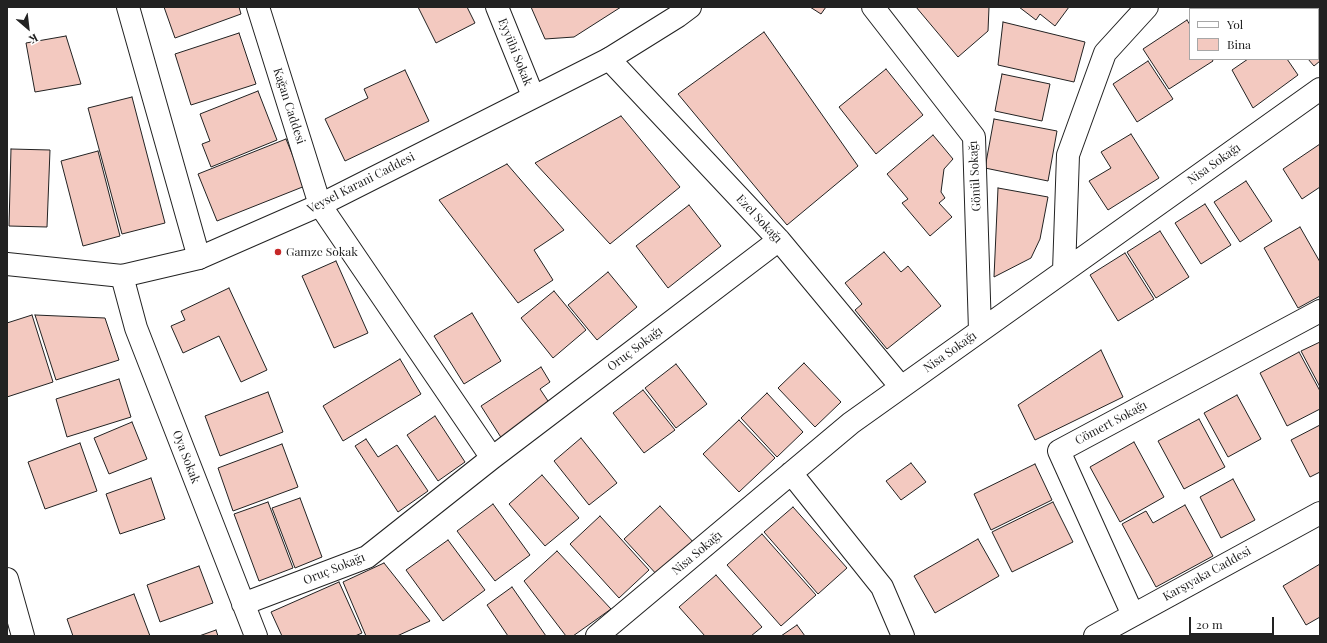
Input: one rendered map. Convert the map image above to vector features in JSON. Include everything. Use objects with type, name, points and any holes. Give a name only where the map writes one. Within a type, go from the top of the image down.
[{"type":"street","points":[[128,7],[199,258]]},
{"type":"street","name":"Kağan Caddesi","points":[[258,7],[320,205]]},
{"type":"street","name":"Eyyübi Sokak","points":[[497,7],[533,96]]},
{"type":"street","name":"Veysel Karani Caddesi","points":[[7,264],[122,276],[199,258],[320,205],[533,96],[609,59],[690,7]]},
{"type":"street","name":"Gönül Sokağı","points":[[873,7],[974,137],[980,331]]},
{"type":"street","points":[[1064,271],[1068,155],[1105,53],[1147,7]]},
{"type":"street","name":"Ezel Sokağı","points":[[609,59],[779,240],[901,387]]},
{"type":"street","name":"Nisa Sokağı","points":[[597,636],[851,423],[1320,89]]},
{"type":"street","points":[[320,205],[492,458]]},
{"type":"street","name":"Oruç Sokağı","points":[[243,604],[367,557],[492,458],[779,240]]},
{"type":"street","name":"Oya Sokak","points":[[122,276],[136,328],[256,636]]},
{"type":"street","name":"Cömert Sokağı","points":[[1133,615],[1059,451],[1320,311]]},
{"type":"street","points":[[791,473],[882,587],[903,636]]},
{"type":"street","name":"Karşıyaka Caddesi","points":[[1095,636],[1320,513]]},
{"type":"street","points":[[7,579],[23,636]]},
{"type":"building","points":[[164,7],[239,7],[241,14],[175,38]]},
{"type":"building","points":[[418,7],[467,7],[475,23],[436,43]]},
{"type":"building","points":[[531,7],[621,7],[574,37],[545,39]]},
{"type":"building","points":[[810,7],[826,7],[821,14]]},
{"type":"building","points":[[916,7],[989,7],[988,31],[958,57]]},
{"type":"building","points":[[1019,7],[1069,7],[1055,26],[1040,14],[1036,20]]},
{"type":"building","points":[[1253,7],[1254,8],[1214,8]]},
{"type":"building","points":[[1265,7],[1293,7],[1292,8]]},
{"type":"building","points":[[1320,11],[1320,61],[1314,66],[1309,60],[1319,60]]},
{"type":"building","points":[[1187,20],[1189,23],[1189,60],[1213,61],[1169,89],[1143,49]]},
{"type":"building","points":[[1003,22],[1085,42],[1074,82],[998,65]]},
{"type":"building","points":[[764,32],[858,166],[787,225],[678,94]]},
{"type":"building","points":[[239,33],[256,84],[191,105],[175,54]]},
{"type":"building","points":[[66,36],[81,84],[35,92],[26,43]]},
{"type":"building","points":[[1247,60],[1288,60],[1298,75],[1253,108],[1232,70]]},
{"type":"building","points":[[1148,61],[1173,99],[1137,122],[1113,84]]},
{"type":"building","points":[[886,69],[923,115],[876,154],[839,107]]},
{"type":"building","points":[[405,70],[429,121],[345,161],[325,119],[368,98],[364,89]]},
{"type":"building","points":[[1002,74],[1050,84],[1042,121],[995,111]]},
{"type":"building","points":[[258,91],[277,140],[211,167],[202,144],[210,141],[200,114]]},
{"type":"building","points":[[132,97],[165,223],[122,234],[88,108]]},
{"type":"building","points":[[621,116],[680,187],[610,244],[535,163]]},
{"type":"building","points":[[994,119],[1057,131],[1048,181],[985,168]]},
{"type":"building","points":[[1131,134],[1159,178],[1108,210],[1089,181],[1111,168],[1101,152]]},
{"type":"building","points":[[933,135],[953,159],[944,169],[941,192],[945,198],[939,203],[952,217],[930,236],[902,203],[908,199],[887,174]]},
{"type":"building","points":[[286,139],[305,186],[217,221],[198,174]]},
{"type":"building","points":[[1320,144],[1320,187],[1302,199],[1283,169]]},
{"type":"building","points":[[11,149],[50,150],[47,227],[9,226]]},
{"type":"building","points":[[98,151],[120,236],[83,246],[61,161]]},
{"type":"building","points":[[507,164],[564,230],[534,250],[553,280],[518,303],[439,200]]},
{"type":"building","points":[[1246,181],[1272,221],[1240,242],[1214,202]]},
{"type":"building","points":[[998,188],[1048,197],[1040,239],[1031,258],[994,277]]},
{"type":"building","points":[[1205,204],[1231,245],[1201,264],[1175,223]]},
{"type":"building","points":[[689,205],[721,246],[668,288],[636,246]]},
{"type":"building","points":[[1300,227],[1320,262],[1320,296],[1298,308],[1264,248]]},
{"type":"building","points":[[1160,231],[1189,277],[1156,298],[1127,252]]},
{"type":"building","points":[[884,252],[901,272],[908,266],[941,306],[887,349],[855,310],[862,304],[845,283]]},
{"type":"building","points":[[1125,253],[1154,299],[1118,321],[1090,275]]},
{"type":"building","points":[[336,261],[368,333],[334,348],[302,276]]},
{"type":"building","points":[[608,272],[637,307],[597,340],[568,305]]},
{"type":"building","points":[[229,288],[267,370],[241,382],[219,336],[183,353],[171,326],[185,320],[181,311]]},
{"type":"building","points":[[554,291],[586,330],[553,358],[521,318]]},
{"type":"building","points":[[472,313],[501,361],[464,384],[434,336]]},
{"type":"building","points":[[32,315],[53,382],[7,397],[7,323]]},
{"type":"building","points":[[35,315],[105,318],[119,360],[56,380]]},
{"type":"building","points":[[1320,342],[1320,387],[1301,351]]},
{"type":"building","points":[[1101,350],[1123,397],[1035,440],[1018,405]]},
{"type":"building","points":[[1299,352],[1320,391],[1320,409],[1287,426],[1260,373]]},
{"type":"building","points":[[400,359],[421,394],[343,441],[323,406]]},
{"type":"building","points":[[804,363],[841,402],[815,427],[778,388]]},
{"type":"building","points":[[676,364],[707,404],[676,428],[645,388]]},
{"type":"building","points":[[541,367],[550,382],[540,389],[552,407],[502,439],[481,406]]},
{"type":"building","points":[[119,379],[131,417],[67,437],[56,399]]},
{"type":"building","points":[[643,390],[675,430],[644,453],[613,413]]},
{"type":"building","points":[[268,392],[283,432],[220,456],[205,416]]},
{"type":"building","points":[[767,393],[803,432],[777,457],[741,418]]},
{"type":"building","points":[[1237,395],[1261,439],[1228,457],[1204,413]]},
{"type":"building","points":[[435,416],[465,462],[438,481],[407,435]]},
{"type":"building","points":[[1199,419],[1225,467],[1184,489],[1158,441]]},
{"type":"building","points":[[739,420],[775,458],[739,492],[703,454]]},
{"type":"building","points":[[132,422],[147,459],[109,474],[94,438]]},
{"type":"building","points":[[1320,425],[1320,472],[1310,477],[1291,440]]},
{"type":"building","points":[[581,438],[617,483],[589,505],[554,461]]},
{"type":"building","points":[[366,439],[378,457],[397,445],[428,491],[398,512],[355,446]]},
{"type":"building","points":[[1134,442],[1164,497],[1120,522],[1090,467]]},
{"type":"building","points":[[80,443],[97,491],[45,509],[28,462]]},
{"type":"building","points":[[282,444],[298,487],[233,511],[218,468]]},
{"type":"building","points":[[911,463],[926,482],[901,500],[886,481]]},
{"type":"building","points":[[1035,464],[1052,500],[991,530],[974,494]]},
{"type":"building","points":[[542,475],[579,518],[545,546],[509,504]]},
{"type":"building","points":[[151,478],[165,519],[120,534],[106,494]]},
{"type":"building","points":[[1233,479],[1255,520],[1221,538],[1200,497]]},
{"type":"building","points":[[300,498],[322,557],[295,568],[272,508]]},
{"type":"building","points":[[268,502],[293,568],[259,581],[234,514]]},
{"type":"building","points":[[1053,502],[1073,542],[1012,572],[992,532]]},
{"type":"building","points":[[493,504],[530,555],[495,581],[457,531]]},
{"type":"building","points":[[1185,505],[1213,556],[1156,587],[1122,524],[1146,511],[1153,523]]},
{"type":"building","points":[[660,506],[695,544],[659,577],[624,539]]},
{"type":"building","points":[[793,507],[847,568],[818,594],[764,532]]},
{"type":"building","points":[[600,516],[649,570],[619,598],[570,544]]},
{"type":"building","points":[[762,534],[816,595],[781,626],[727,565]]},
{"type":"building","points":[[978,539],[999,576],[935,613],[914,576]]},
{"type":"building","points":[[448,540],[485,590],[443,621],[406,570]]},
{"type":"building","points":[[557,551],[611,609],[573,636],[566,636],[524,581]]},
{"type":"building","points":[[384,563],[430,621],[397,636],[366,636],[343,582]]},
{"type":"building","points":[[1320,564],[1320,617],[1306,625],[1283,586]]},
{"type":"building","points":[[199,566],[213,603],[160,622],[147,585]]},
{"type":"building","points":[[716,575],[762,627],[751,636],[705,636],[679,607]]},
{"type":"building","points":[[339,582],[362,633],[355,636],[282,636],[271,612]]},
{"type":"building","points":[[512,587],[546,636],[508,636],[487,605]]},
{"type":"building","points":[[134,594],[150,636],[73,636],[67,619]]},
{"type":"building","points":[[797,625],[805,636],[781,636]]},
{"type":"building","points":[[216,630],[218,636],[199,636]]},
{"type":"place","name":"Gamze Sokak","points":[[278,252]]}]
